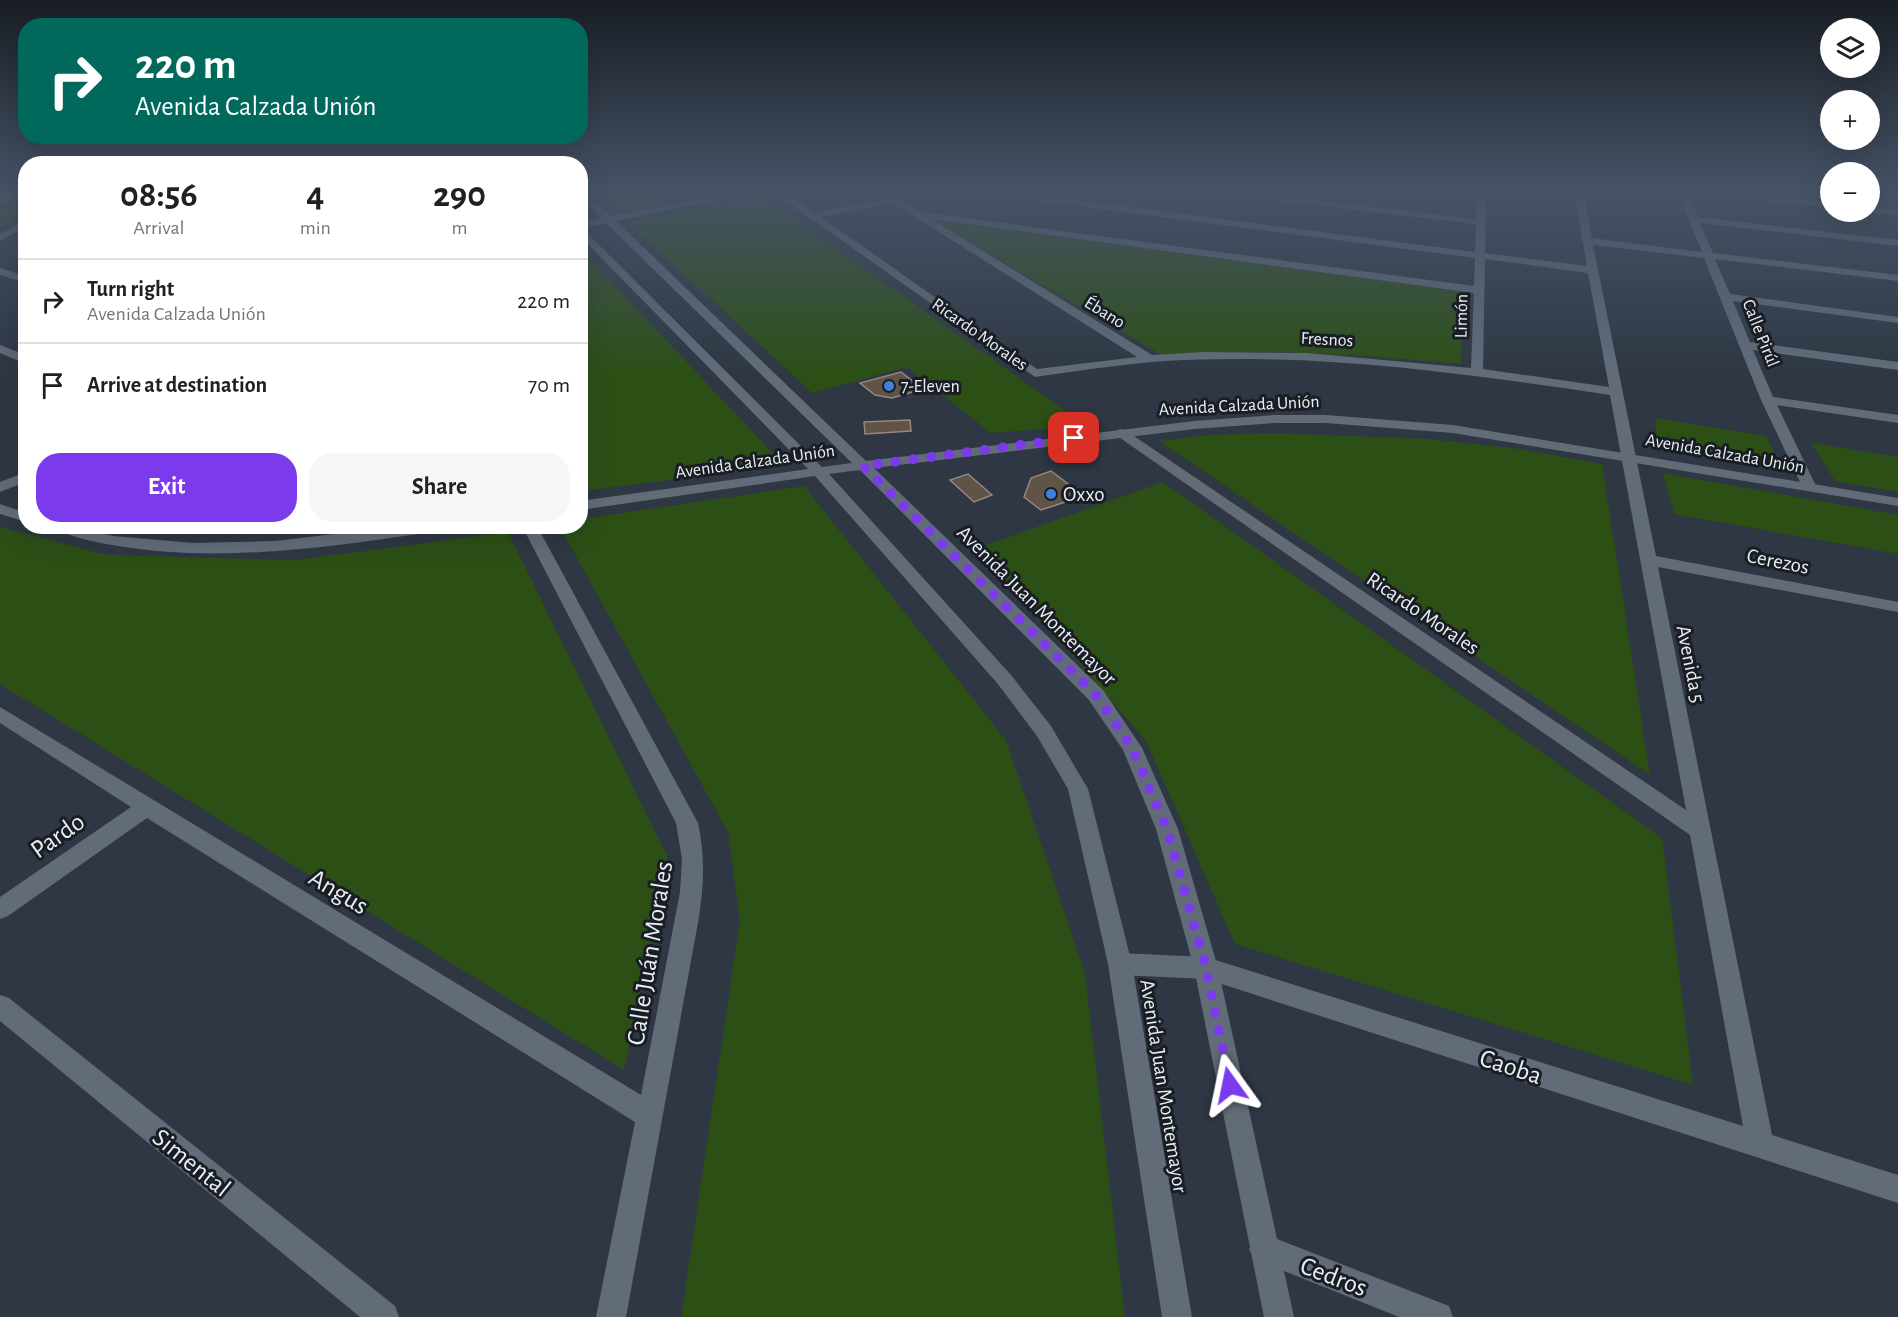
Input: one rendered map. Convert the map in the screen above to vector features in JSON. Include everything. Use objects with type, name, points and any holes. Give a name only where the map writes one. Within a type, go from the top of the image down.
[{"type":"street","name":"Avenida Juan Montemayor","points":[[602,252],[819,472],[1004,679],[1044,731],[1078,789],[1120,964],[1177,1317]]},
{"type":"street","name":"Avenida Juan Montemayor","points":[[642,252],[1096,695],[1132,748],[1167,829],[1206,968],[1279,1317]]},
{"type":"street","name":"Ricardo Morales","points":[[865,252],[1035,373]]},
{"type":"street","name":"Ébano","points":[[979,252],[1148,358]]},
{"type":"street","points":[[1201,252],[1478,290]]},
{"type":"street","points":[[1460,252],[1593,270]]},
{"type":"street","name":"Avenida 5","points":[[1590,252],[1760,1145]]},
{"type":"street","points":[[1687,252],[1898,278]]},
{"type":"street","name":"Limón","points":[[1477,370],[1480,255]]},
{"type":"street","name":"Calle Pirúl","points":[[1709,255],[1768,400],[1809,486]]},
{"type":"street","points":[[0,271],[18,277]]},
{"type":"street","points":[[1727,297],[1898,320]]},
{"type":"street","points":[[1745,345],[1898,366]]},
{"type":"street","points":[[0,349],[18,357]]},
{"type":"street","name":"Fresnos","points":[[1035,373],[1148,358],[1303,356],[1370,359],[1477,370],[1617,392]]},
{"type":"street","points":[[1768,400],[1898,419]]},
{"type":"street","name":"Avenida Calzada Unión","points":[[588,505],[1120,432],[1250,420],[1356,421],[1453,429],[1629,456],[1898,502]]},
{"type":"street","name":"Ricardo Morales","points":[[1120,432],[1700,831]]},
{"type":"street","points":[[0,488],[18,480]]},
{"type":"street","points":[[0,508],[18,515]]},
{"type":"street","points":[[85,534],[113,541],[225,547],[358,538],[384,534]]},
{"type":"street","name":"Calle Juán Morales","points":[[533,534],[687,823],[694,852],[694,878],[688,917],[610,1317]]},
{"type":"street","name":"Cerezos","points":[[1649,560],[1898,607]]},
{"type":"street","name":"Angus","points":[[0,714],[147,807],[650,1115]]},
{"type":"street","name":"Pardo","points":[[0,909],[147,807]]},
{"type":"street","name":"Caoba","points":[[1120,964],[1206,968],[1898,1189]]},
{"type":"street","name":"Simental","points":[[0,1006],[384,1317]]},
{"type":"street","name":"Cedros","points":[[1264,1249],[1438,1317]]},
{"type":"green space","points":[[661,252],[842,252],[1087,426],[991,433],[907,367],[812,393]]},
{"type":"green space","points":[[987,252],[1172,252],[1464,292],[1461,364],[1369,356],[1280,352],[1160,354]]},
{"type":"green space","points":[[588,257],[785,466],[588,490]]},
{"type":"green space","points":[[1655,418],[1766,436],[1782,469],[1658,449]]},
{"type":"green space","points":[[1272,433],[1429,439],[1520,449],[1602,464],[1650,775],[1159,441],[1209,435]]},
{"type":"green space","points":[[1811,443],[1898,457],[1898,492],[1835,481]]},
{"type":"green space","points":[[1663,473],[1898,515],[1898,554],[1674,514]]},
{"type":"green space","points":[[1163,482],[1662,838],[1693,1085],[1235,944],[1146,741],[1076,659],[972,550]]},
{"type":"green space","points":[[804,486],[1006,740],[1085,974],[1125,1317],[681,1317],[740,921],[728,832],[564,534],[588,534],[588,518]]},
{"type":"green space","points":[[0,527],[18,532],[18,534],[27,534],[107,555],[296,560],[493,534],[509,534],[668,858],[624,1070],[0,684]]},
{"type":"building","points":[[901,372],[923,389],[892,398],[875,395],[860,383]]},
{"type":"building","name":"7-Eleven","points":[[910,420],[911,431],[865,434],[864,422]]},
{"type":"building","points":[[1051,471],[1084,496],[1041,510],[1024,497],[1031,478]]},
{"type":"building","points":[[968,474],[992,495],[974,502],[950,480]]},
{"type":"place","name":"7-Eleven","points":[[889,386]]},
{"type":"place","name":"Oxxo","points":[[1051,494]]},
{"type":"route","points":[[1074,438],[863,466],[1096,695],[1132,748],[1167,829],[1206,968],[1230,1085]]}]
